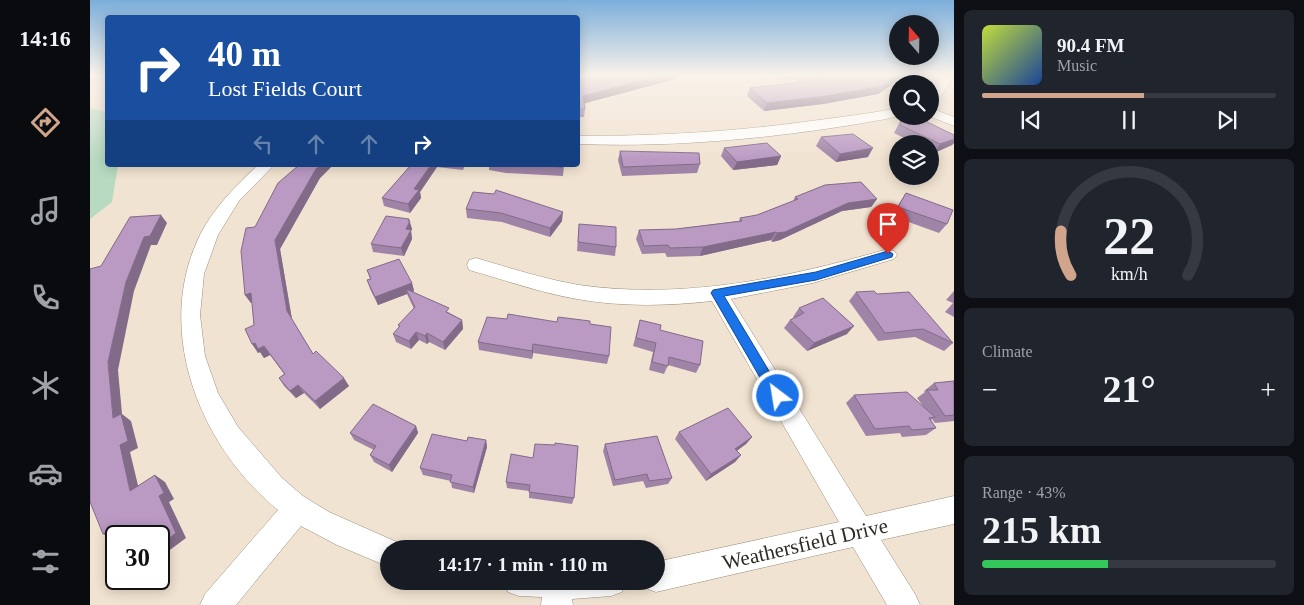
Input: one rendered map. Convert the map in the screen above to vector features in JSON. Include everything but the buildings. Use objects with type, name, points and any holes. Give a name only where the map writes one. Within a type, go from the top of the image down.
[{"type":"street","points":[[580,140],[640,140],[730,135],[871,118],[889,114]]},
{"type":"street","points":[[939,116],[954,122]]},
{"type":"street","points":[[265,167],[242,188],[225,208],[211,230],[202,250],[194,278],[190,342],[199,377],[207,399],[223,429],[245,458],[280,495],[298,508],[355,540],[380,550]]},
{"type":"street","points":[[476,265],[540,284],[579,292],[620,296],[670,297],[717,293],[816,276],[888,254]]},
{"type":"street","points":[[717,293],[904,605]]},
{"type":"street","points":[[216,605],[298,508]]},
{"type":"street","name":"Weathersfield Drive","points":[[665,575],[954,510]]},
{"type":"street","points":[[557,594],[574,590]]},
{"type":"green space","points":[[90,108],[105,112],[105,167],[118,167],[112,202],[90,219]]},
{"type":"route","points":[[778,396],[717,293],[740,291],[816,276],[858,265],[888,254]]}]
